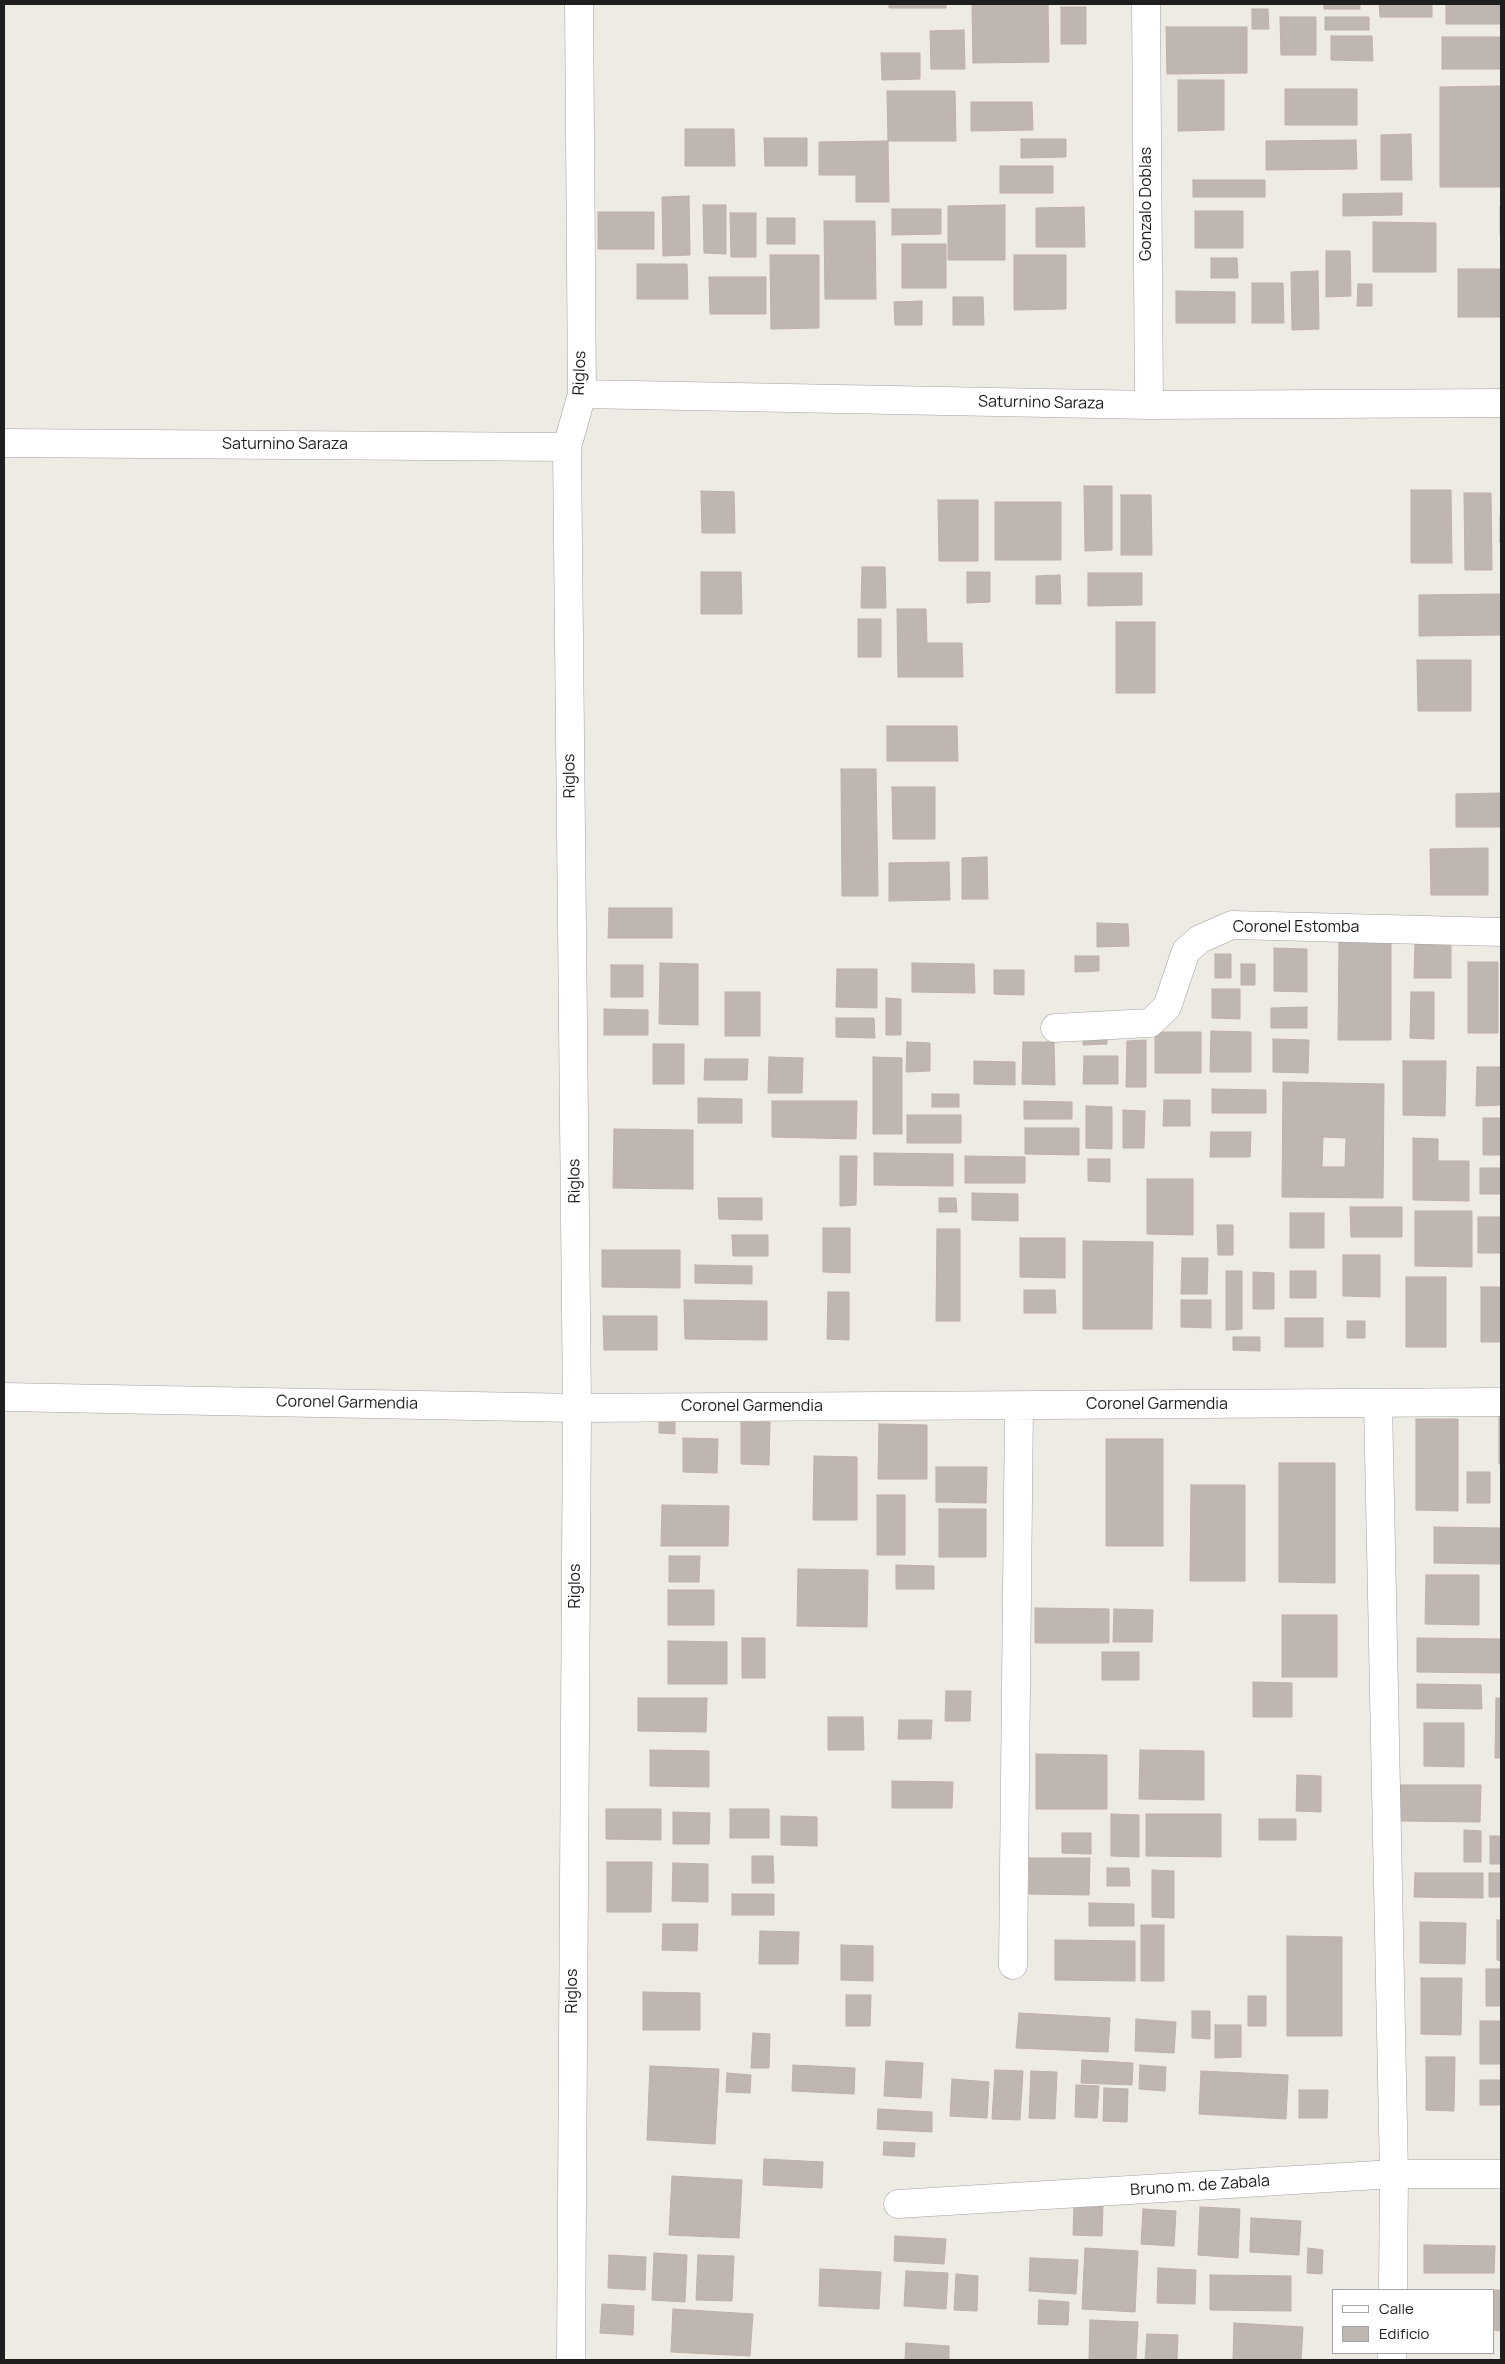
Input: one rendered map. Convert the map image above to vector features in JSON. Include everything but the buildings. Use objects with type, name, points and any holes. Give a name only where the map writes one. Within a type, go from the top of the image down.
[{"type":"street","name":"Riglos","points":[[571,2360],[577,1408],[567,447],[582,394],[579,4]]},
{"type":"street","name":"Gonzalo Doblas","points":[[1146,4],[1149,405]]},
{"type":"street","name":"Saturnino Saraza","points":[[582,394],[1149,405],[1501,403]]},
{"type":"street","name":"Saturnino Saraza","points":[[4,443],[567,447]]},
{"type":"street","name":"Coronel Estomba","points":[[1055,1028],[1150,1023],[1167,1008],[1186,951],[1200,938],[1232,925],[1501,932]]},
{"type":"street","name":"Coronel Garmendia","points":[[4,1396],[577,1408],[1501,1402]]},
{"type":"street","points":[[1378,1403],[1394,2174],[1393,2289]]},
{"type":"street","points":[[1013,1965],[1018,1406]]},
{"type":"street","name":"Bruno m. de Zabala","points":[[898,2204],[1394,2174],[1501,2174]]}]
